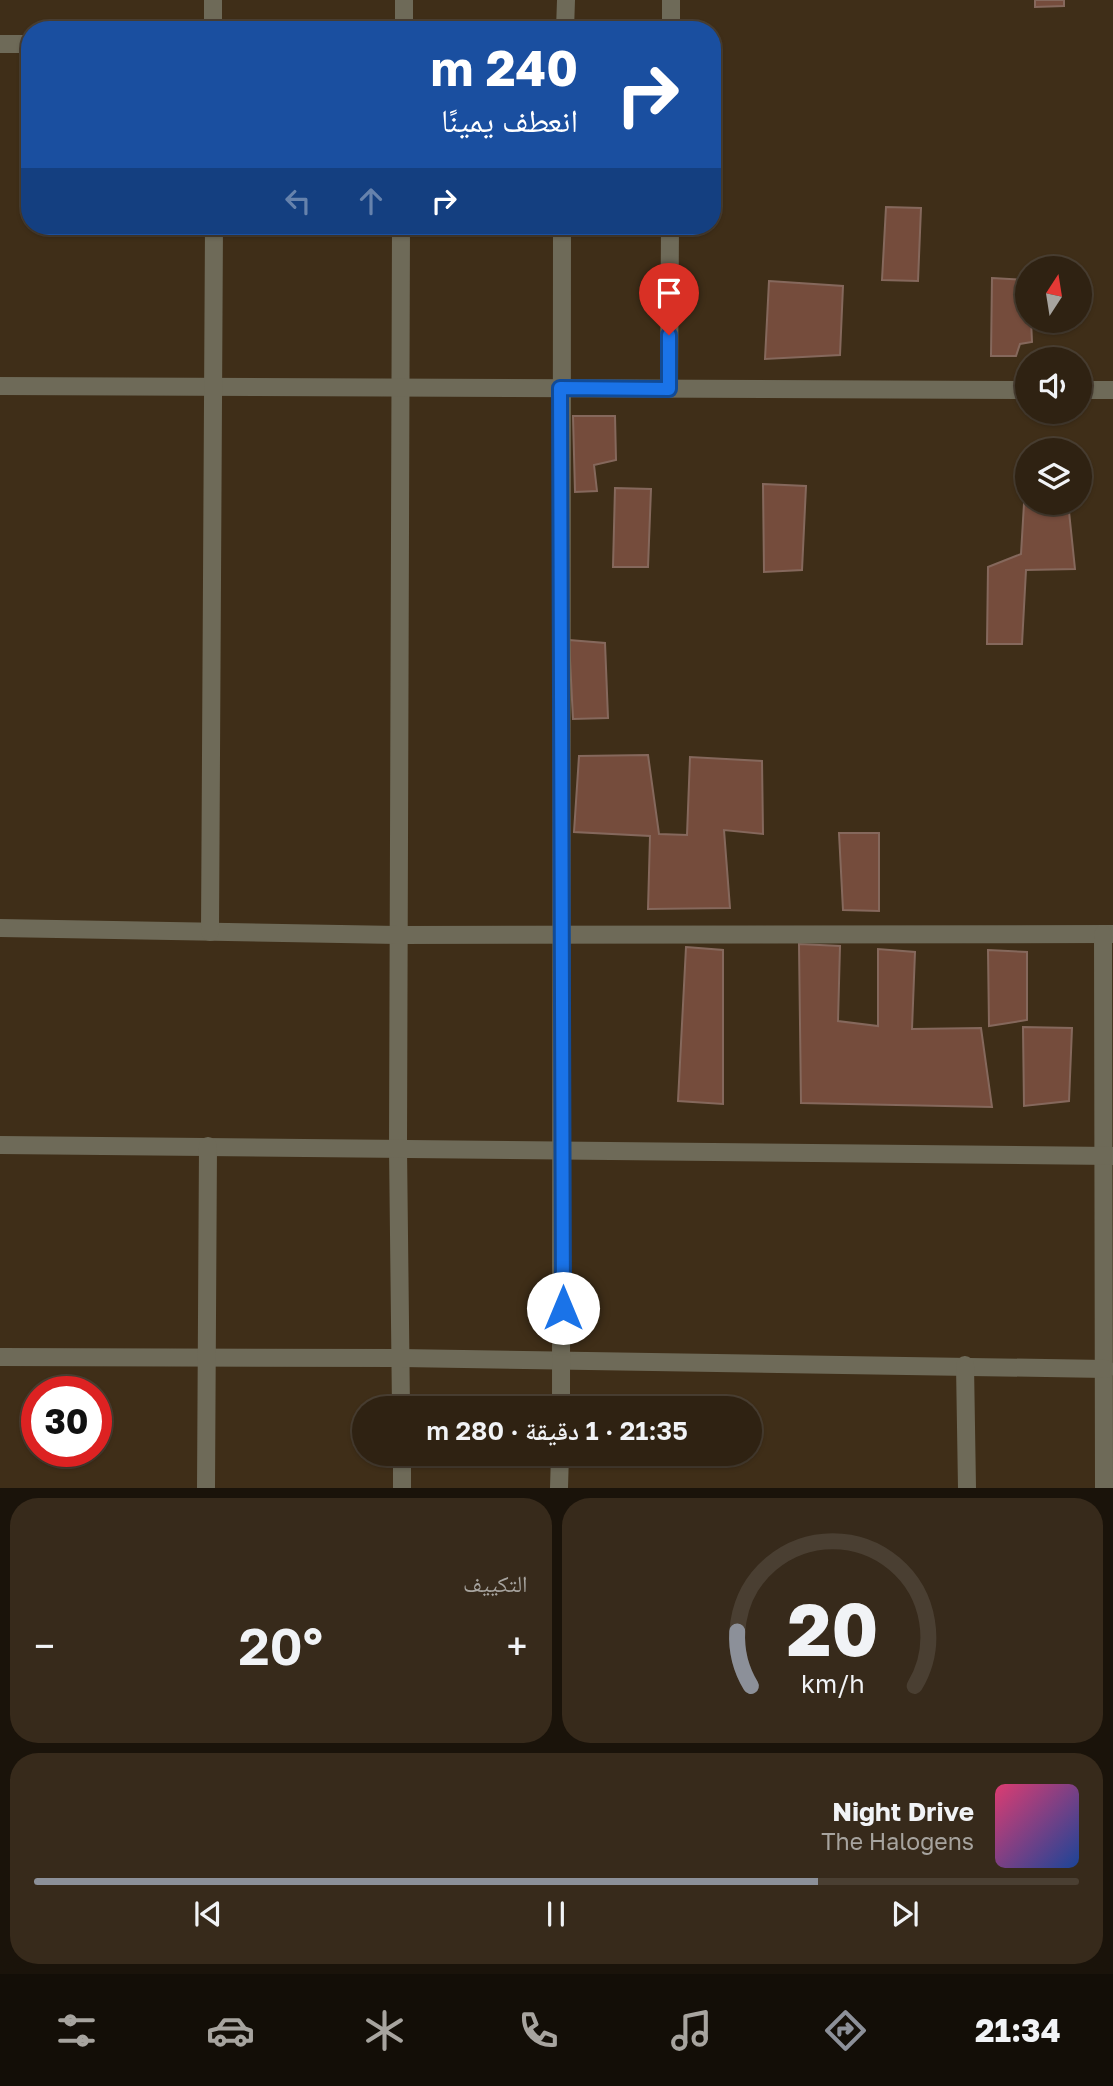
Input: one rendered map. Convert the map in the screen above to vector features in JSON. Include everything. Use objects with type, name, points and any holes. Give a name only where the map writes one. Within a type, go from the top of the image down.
[{"type":"street","points":[[213,0],[213,21]]},
{"type":"street","points":[[404,0],[404,21]]},
{"type":"street","points":[[565,21],[566,0]]},
{"type":"street","points":[[671,0],[671,21]]},
{"type":"street","points":[[0,44],[21,44]]},
{"type":"street","points":[[210,932],[214,235]]},
{"type":"street","points":[[401,235],[398,387],[398,1148],[401,1396]]},
{"type":"street","points":[[561,1396],[564,1150],[561,935],[562,235]]},
{"type":"street","points":[[669,389],[670,235]]},
{"type":"street","points":[[0,386],[1015,390]]},
{"type":"street","points":[[1092,390],[1113,390]]},
{"type":"street","points":[[0,928],[398,935],[1108,934],[1109,1156],[1104,1488]]},
{"type":"street","points":[[0,1145],[1109,1156]]},
{"type":"street","points":[[206,1488],[208,1146]]},
{"type":"street","points":[[0,1357],[401,1358],[1106,1369]]},
{"type":"street","points":[[965,1365],[967,1488]]},
{"type":"street","points":[[402,1466],[402,1488]]},
{"type":"street","points":[[559,1488],[560,1466]]},
{"type":"building","points":[[1035,0],[1064,0],[1064,6],[1035,7]]},
{"type":"building","points":[[886,207],[921,208],[918,281],[882,280]]},
{"type":"building","points":[[992,278],[1015,279],[1015,333],[1032,333],[1032,342],[1015,347],[1015,356],[991,356]]},
{"type":"building","points":[[769,281],[843,286],[840,355],[765,359]]},
{"type":"building","points":[[573,416],[615,416],[616,460],[594,465],[597,491],[575,492]]},
{"type":"building","points":[[763,484],[806,486],[802,570],[764,572]]},
{"type":"building","points":[[615,488],[651,489],[648,567],[613,567]]},
{"type":"building","points":[[1023,515],[1069,515],[1075,569],[1026,570],[1022,644],[987,644],[988,567],[1021,554]]},
{"type":"building","points":[[569,640],[605,643],[608,718],[573,719]]},
{"type":"building","points":[[648,755],[659,834],[687,835],[690,757],[762,761],[763,834],[724,830],[730,908],[648,909],[650,836],[574,832],[579,756]]},
{"type":"building","points":[[839,833],[879,833],[879,911],[843,910]]},
{"type":"building","points":[[799,944],[840,946],[838,1021],[878,1026],[878,949],[915,952],[912,1029],[981,1028],[992,1107],[801,1103]]},
{"type":"building","points":[[686,947],[723,950],[723,1104],[678,1101]]},
{"type":"building","points":[[988,950],[1027,952],[1027,1020],[989,1026]]},
{"type":"building","points":[[1023,1027],[1072,1028],[1069,1101],[1024,1106]]},
{"type":"route","points":[[563,1308],[560,388],[669,389],[669,335]]}]
